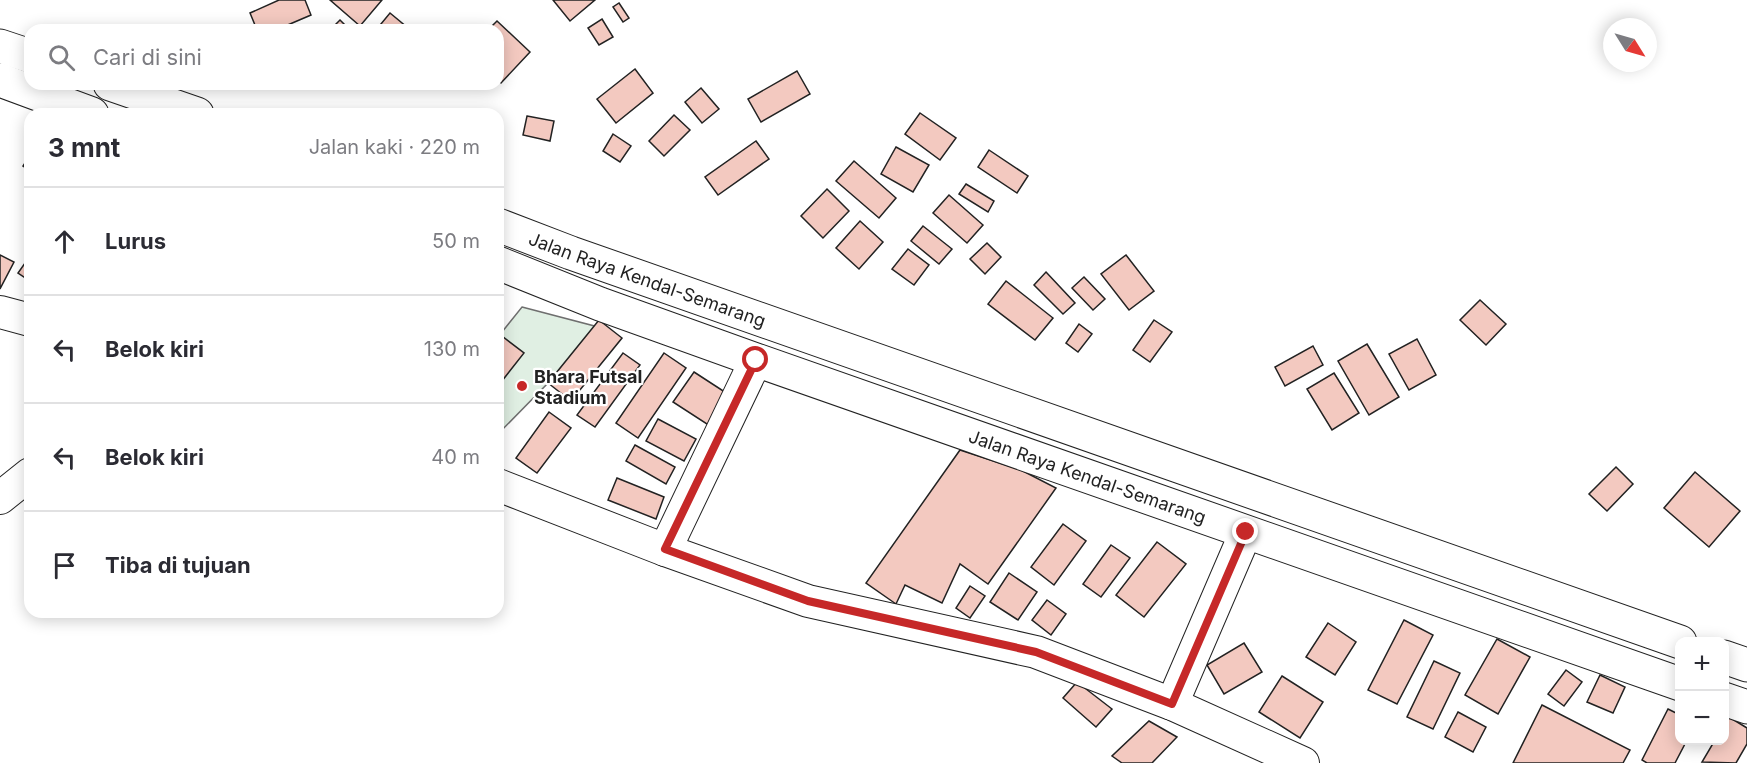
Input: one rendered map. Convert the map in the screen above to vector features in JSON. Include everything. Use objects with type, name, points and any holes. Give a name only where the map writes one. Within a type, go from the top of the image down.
[{"type":"highway","points":[[0,46],[24,54]]},
{"type":"highway","points":[[0,80],[24,89]]},
{"type":"highway","points":[[27,90],[76,108]]},
{"type":"highway","points":[[127,90],[180,108]]},
{"type":"highway","name":"Jalan Raya Kendal-Semarang","points":[[504,227],[571,253],[1675,640]]},
{"type":"highway","name":"Jalan Raya Kendal-Semarang","points":[[504,265],[600,304],[716,346],[1675,682]]},
{"type":"highway","points":[[716,346],[735,310]]},
{"type":"highway","points":[[1729,658],[1747,665]]},
{"type":"highway","points":[[1729,700],[1747,707]]},
{"type":"street","points":[[0,312],[24,318]]},
{"type":"street","points":[[665,549],[756,360]]},
{"type":"street","points":[[0,498],[24,479]]},
{"type":"street","points":[[504,486],[665,549],[808,601],[1036,652],[1172,704],[1303,763]]},
{"type":"street","points":[[1172,704],[1246,532]]},
{"type":"green space","name":"Bhara Futsal Stadium","points":[[522,307],[602,328],[504,428],[504,330]]},
{"type":"building","points":[[279,0],[305,0],[311,15],[290,24],[255,24],[250,13]]},
{"type":"building","points":[[330,0],[382,0],[362,24],[358,24]]},
{"type":"building","points":[[553,0],[595,0],[570,21]]},
{"type":"building","points":[[619,3],[629,18],[623,22],[613,7]]},
{"type":"building","points":[[390,13],[403,24],[381,24]]},
{"type":"building","points":[[602,19],[613,37],[599,45],[588,28]]},
{"type":"building","points":[[504,28],[530,52],[504,80]]},
{"type":"building","points":[[635,69],[653,93],[616,123],[597,99]]},
{"type":"building","points":[[797,71],[810,94],[761,122],[748,99]]},
{"type":"building","points":[[701,88],[719,109],[702,123],[685,102]]},
{"type":"building","points":[[920,113],[956,138],[940,160],[905,134]]},
{"type":"building","points":[[674,115],[690,130],[664,156],[649,141]]},
{"type":"building","points":[[527,116],[554,121],[550,141],[523,135]]},
{"type":"building","points":[[613,134],[631,146],[620,162],[603,151]]},
{"type":"building","points":[[756,141],[769,159],[718,195],[705,177]]},
{"type":"building","points":[[896,147],[929,165],[913,192],[881,174]]},
{"type":"building","points":[[989,150],[1028,176],[1017,193],[978,167]]},
{"type":"building","points":[[854,161],[896,198],[879,218],[836,181]]},
{"type":"building","points":[[966,184],[994,201],[988,212],[959,194]]},
{"type":"building","points":[[827,189],[849,211],[823,238],[801,216]]},
{"type":"building","points":[[949,195],[983,225],[967,243],[933,213]]},
{"type":"building","points":[[860,221],[883,242],[859,269],[836,248]]},
{"type":"building","points":[[923,226],[952,249],[939,264],[911,241]]},
{"type":"building","points":[[987,243],[1001,257],[985,274],[970,259]]},
{"type":"building","points":[[908,249],[929,265],[914,285],[892,269]]},
{"type":"building","points":[[0,255],[14,262],[0,289]]},
{"type":"building","points":[[1126,255],[1154,291],[1129,310],[1101,274]]},
{"type":"building","points":[[24,264],[24,277],[18,273]]},
{"type":"building","points":[[1046,272],[1075,303],[1063,314],[1034,285]]},
{"type":"building","points":[[1084,277],[1105,299],[1093,310],[1072,288]]},
{"type":"building","points":[[1006,281],[1053,318],[1035,340],[988,304]]},
{"type":"building","points":[[1480,300],[1506,324],[1486,345],[1460,320]]},
{"type":"building","points":[[599,320],[622,338],[571,401],[548,383]]},
{"type":"building","points":[[1154,320],[1172,332],[1150,362],[1133,350]]},
{"type":"building","points":[[1079,324],[1092,334],[1078,352],[1066,343]]},
{"type":"building","points":[[504,338],[524,353],[504,378]]},
{"type":"building","points":[[1417,339],[1436,375],[1409,390],[1389,354]]},
{"type":"building","points":[[1367,344],[1399,397],[1369,415],[1338,361]]},
{"type":"building","points":[[1313,346],[1323,365],[1285,386],[1275,367]]},
{"type":"building","points":[[623,353],[640,365],[595,427],[577,415]]},
{"type":"building","points":[[664,353],[686,368],[638,438],[616,423]]},
{"type":"building","points":[[694,372],[731,396],[710,426],[673,402]]},
{"type":"building","points":[[1334,373],[1359,413],[1332,430],[1307,389]]},
{"type":"building","points":[[549,412],[571,428],[537,473],[516,458]]},
{"type":"building","points":[[658,419],[696,439],[684,461],[646,441]]},
{"type":"building","points":[[635,445],[675,467],[666,484],[626,461]]},
{"type":"building","points":[[960,450],[1021,470],[1056,488],[988,584],[960,564],[942,603],[905,585],[896,604],[866,583]]},
{"type":"building","points":[[1616,467],[1633,484],[1607,511],[1589,494]]},
{"type":"building","points":[[1695,472],[1740,511],[1709,547],[1664,508]]},
{"type":"building","points":[[617,478],[664,497],[656,519],[608,500]]},
{"type":"building","points":[[1063,524],[1086,541],[1054,585],[1031,567]]},
{"type":"building","points":[[1157,542],[1186,564],[1144,617],[1116,595]]},
{"type":"building","points":[[1111,545],[1130,558],[1101,597],[1083,584]]},
{"type":"building","points":[[1009,573],[1037,592],[1018,620],[990,602]]},
{"type":"building","points":[[970,586],[985,596],[970,618],[956,608]]},
{"type":"building","points":[[1047,600],[1066,614],[1051,635],[1032,620]]},
{"type":"building","points":[[1404,620],[1433,635],[1397,704],[1368,690]]},
{"type":"building","points":[[1328,623],[1356,642],[1335,675],[1306,657]]},
{"type":"building","points":[[1497,639],[1530,657],[1498,714],[1465,695]]},
{"type":"building","points":[[1244,643],[1262,672],[1224,694],[1207,665]]},
{"type":"building","points":[[1434,661],[1460,673],[1433,729],[1407,717]]},
{"type":"building","points":[[1566,670],[1582,682],[1564,706],[1548,694]]},
{"type":"building","points":[[1600,675],[1625,687],[1613,713],[1587,702]]},
{"type":"building","points":[[1282,676],[1323,702],[1300,738],[1259,712]]},
{"type":"building","points":[[1077,682],[1112,709],[1096,727],[1063,698]]},
{"type":"building","points":[[1542,705],[1630,750],[1623,763],[1513,763]]},
{"type":"building","points":[[1668,709],[1675,712],[1675,745],[1684,745],[1675,763],[1647,763],[1642,760]]},
{"type":"building","points":[[1458,712],[1486,727],[1473,752],[1445,737]]},
{"type":"building","points":[[1729,717],[1747,728],[1747,744],[1736,763],[1702,762],[1712,745],[1729,745]]},
{"type":"building","points":[[1149,721],[1177,737],[1152,763],[1122,763],[1112,756]]},
{"type":"place","name":"Bhara Futsal Stadium","points":[[522,386]]},
{"type":"route","points":[[756,360],[665,549],[808,601],[1036,652],[1172,704],[1246,532]]}]
